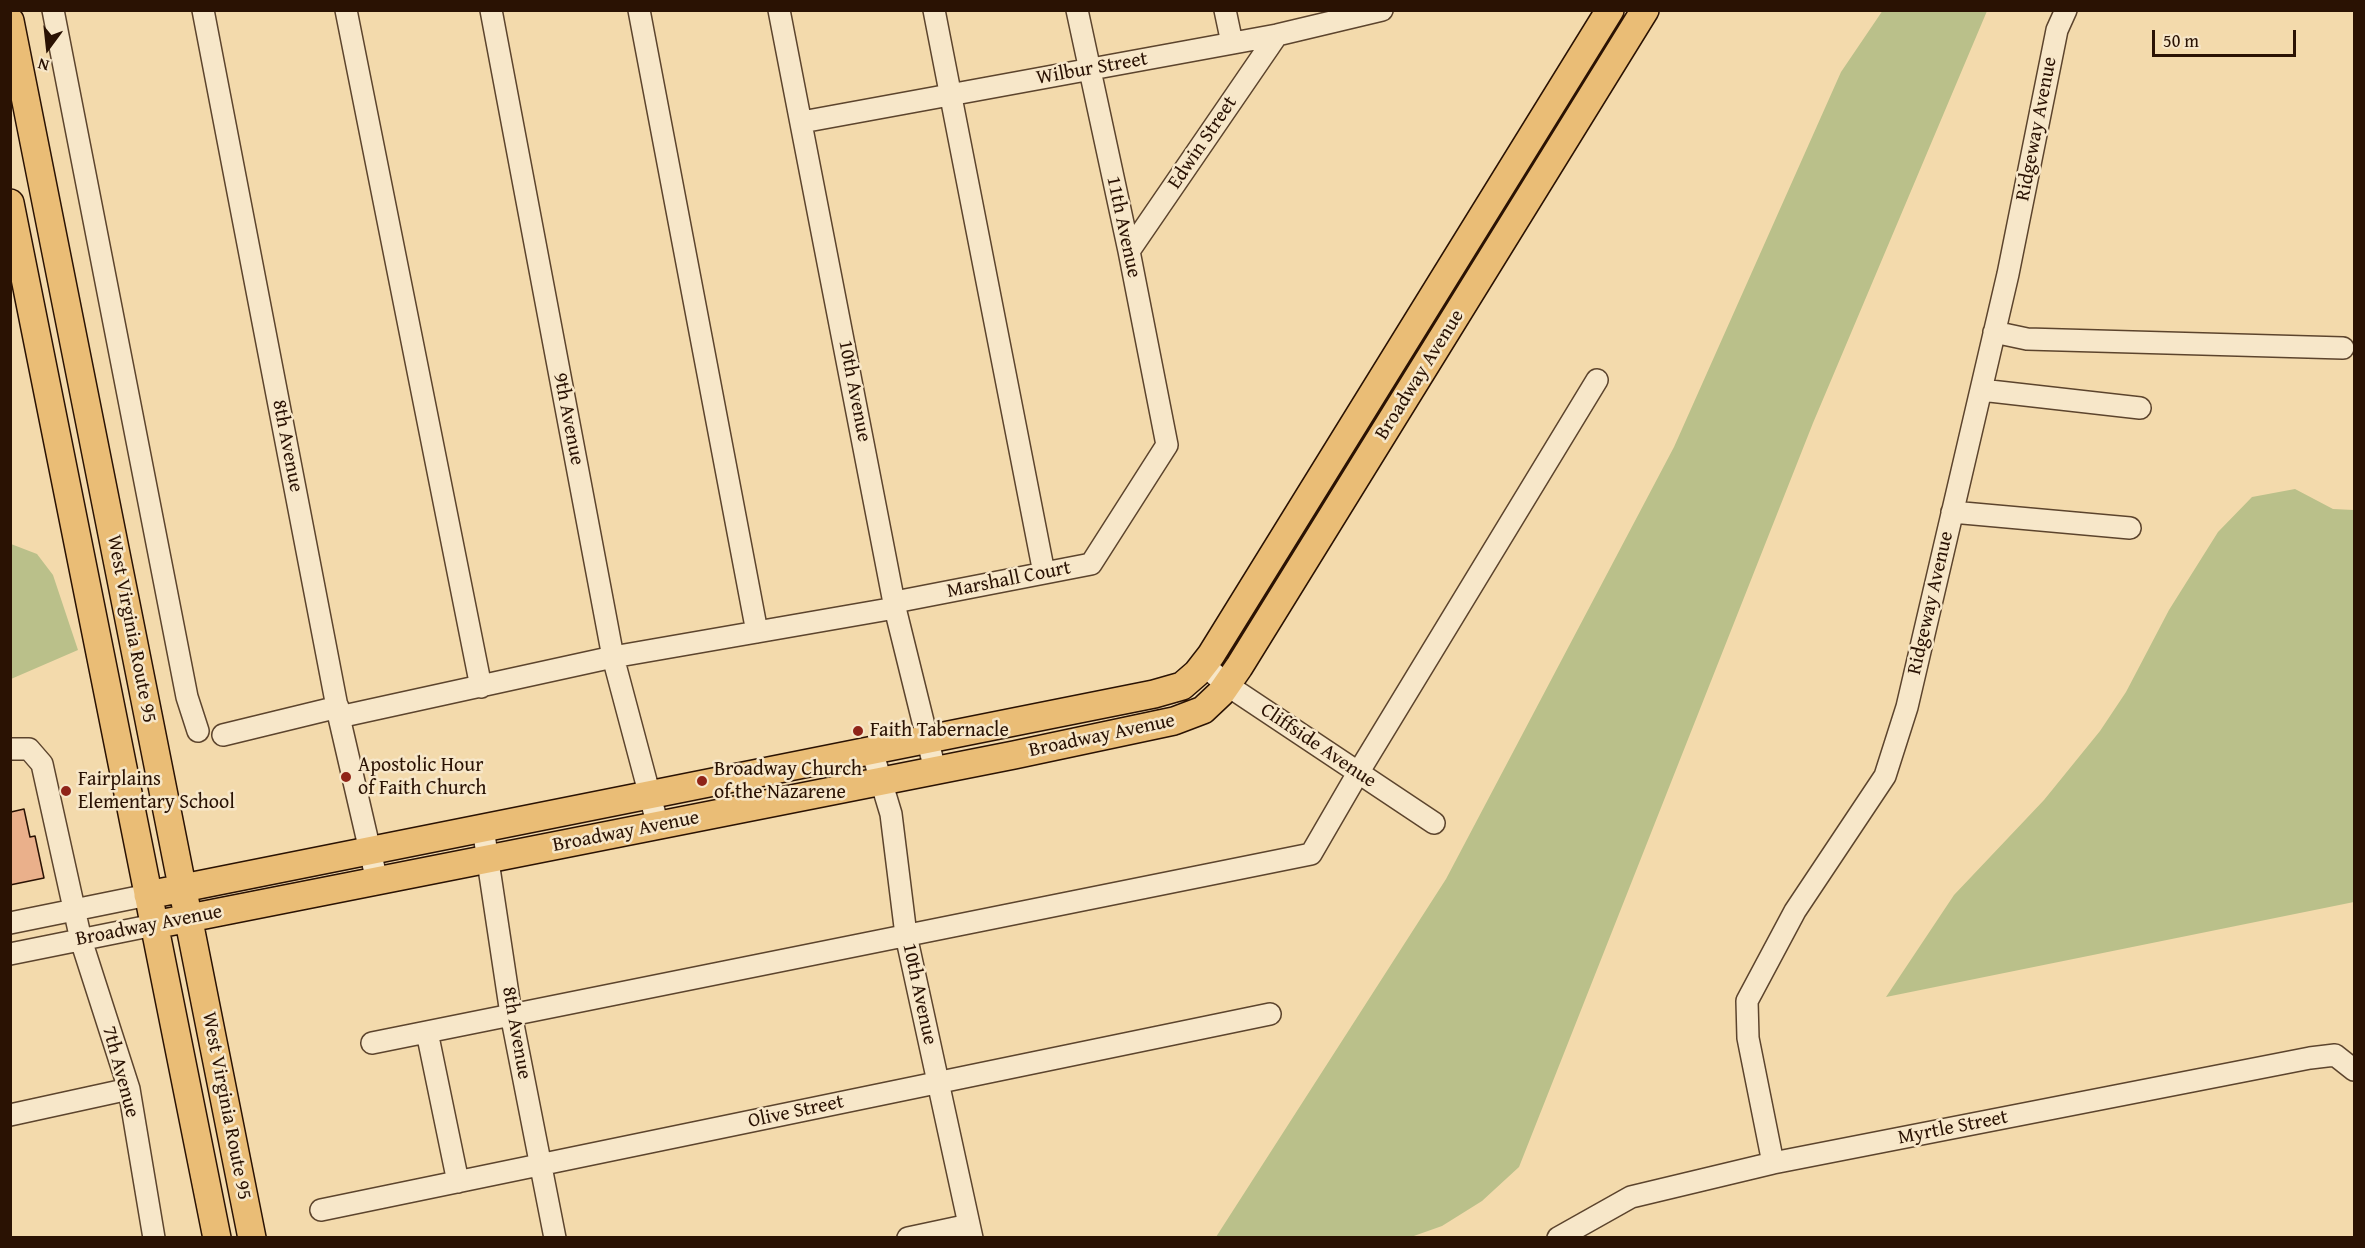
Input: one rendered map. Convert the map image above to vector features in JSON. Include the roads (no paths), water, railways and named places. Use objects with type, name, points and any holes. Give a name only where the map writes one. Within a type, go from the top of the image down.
[{"type":"main road","name":"Broadway Avenue","points":[[148,895],[1154,694],[1182,686],[1204,665],[1610,10]]},
{"type":"main road","name":"Broadway Avenue","points":[[154,925],[935,770],[1174,721],[1203,710],[1227,685],[1645,10]]},
{"type":"main road","name":"West Virginia Route 95","points":[[10,21],[252,1238]]},
{"type":"main road","name":"West Virginia Route 95","points":[[10,203],[217,1238]]},
{"type":"street","points":[[53,10],[187,697],[198,731]]},
{"type":"street","name":"8th Avenue","points":[[203,10],[338,712],[377,881]]},
{"type":"street","points":[[346,10],[481,687]]},
{"type":"street","name":"9th Avenue","points":[[491,10],[613,657],[658,826]]},
{"type":"street","points":[[639,10],[757,632]]},
{"type":"street","name":"10th Avenue","points":[[779,10],[895,605],[935,770]]},
{"type":"street","points":[[934,10],[1044,573]]},
{"type":"street","name":"11th Avenue","points":[[1077,10],[1129,251],[1167,445]]},
{"type":"street","points":[[1226,10],[1232,43]]},
{"type":"street","name":"Ridgeway Avenue","points":[[1773,1163],[1748,1038],[1747,1001],[1795,911],[1885,776],[1907,707],[1994,332],[2057,30],[2066,10]]},
{"type":"street","name":"Wilbur Street","points":[[802,122],[1277,35],[1373,11]]},
{"type":"street","name":"Edwin Street","points":[[1129,251],[1277,35]]},
{"type":"street","points":[[1994,332],[2027,339],[2343,348]]},
{"type":"street","points":[[372,1043],[1311,854],[1597,380]]},
{"type":"street","points":[[1981,390],[2140,408]]},
{"type":"street","name":"Marshall Court","points":[[223,735],[481,687],[613,657],[757,632],[1091,564],[1167,445]]},
{"type":"street","points":[[1952,512],[2130,528]]},
{"type":"street","name":"Cliffside Avenue","points":[[1204,665],[1227,685],[1434,823]]},
{"type":"street","name":"7th Avenue","points":[[10,749],[29,749],[42,764],[81,940],[129,1089],[151,1237]]},
{"type":"street","name":"10th Avenue","points":[[872,751],[891,814],[906,935],[970,1231]]},
{"type":"street","name":"8th Avenue","points":[[483,828],[511,1014],[555,1238]]},
{"type":"street","name":"Broadway Avenue","points":[[10,923],[148,895]]},
{"type":"street","name":"Broadway Avenue","points":[[10,954],[154,925]]},
{"type":"street","name":"Olive Street","points":[[321,1210],[1270,1014]]},
{"type":"street","points":[[427,1032],[458,1182]]},
{"type":"street","name":"Myrtle Street","points":[[1558,1238],[1631,1197],[1773,1163],[2310,1058],[2335,1055],[2355,1070]]},
{"type":"street","points":[[10,1114],[129,1089]]},
{"type":"street","points":[[908,1238],[970,1231]]},
{"type":"place","name":"Faith Tabernacle","points":[[858,731]]},
{"type":"place","name":"Apostolic Hour of Faith Church","points":[[346,777]]},
{"type":"place","name":"Broadway Church of the Nazarene","points":[[702,781]]},
{"type":"place","name":"Fairplains Elementary School","points":[[66,791]]}]
